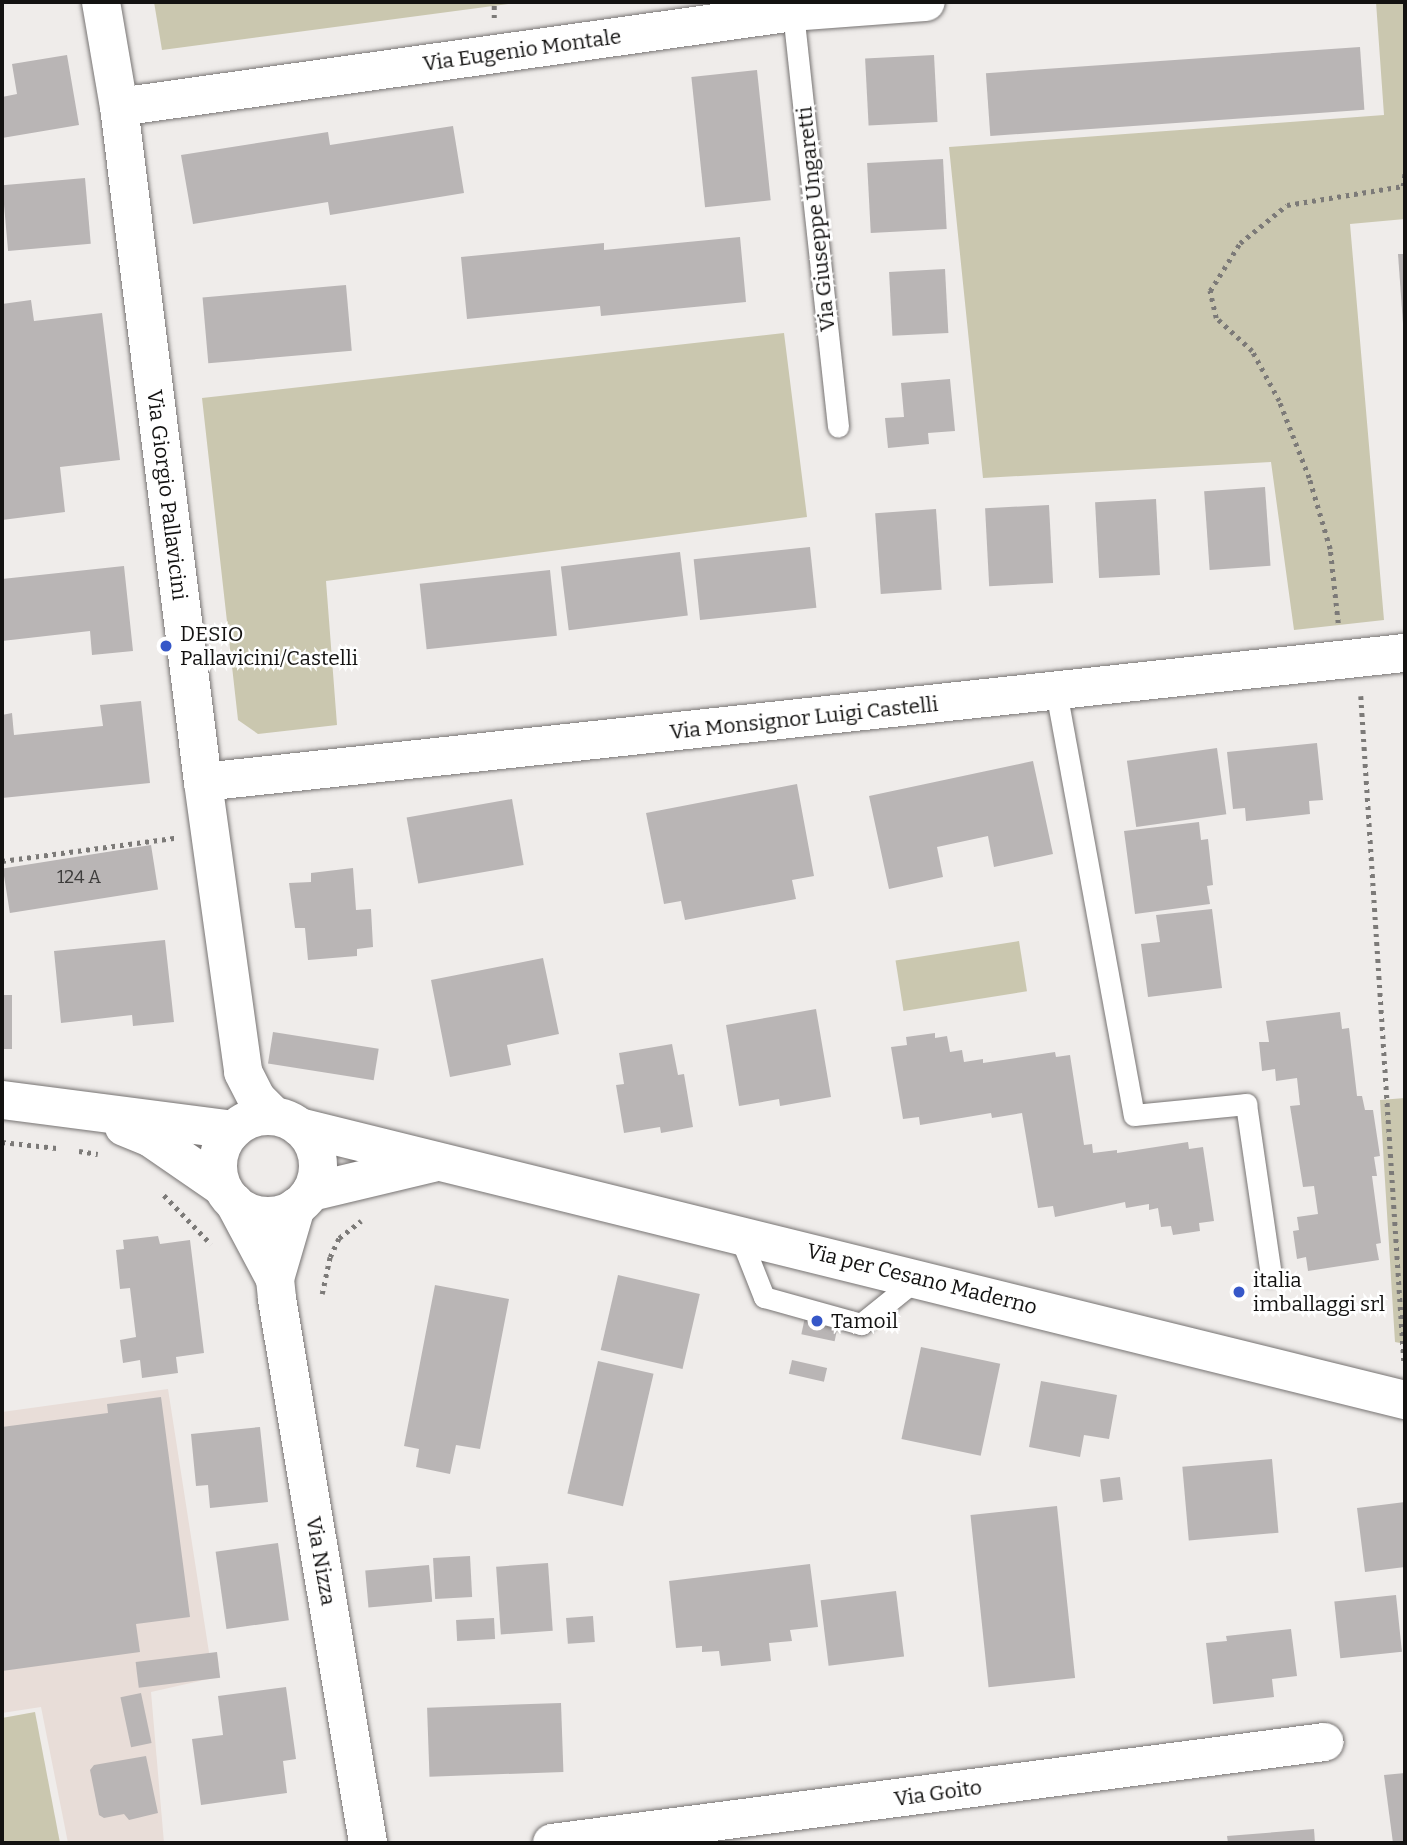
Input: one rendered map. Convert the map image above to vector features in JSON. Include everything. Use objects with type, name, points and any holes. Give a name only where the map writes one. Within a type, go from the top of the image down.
[{"type":"street","name":"Via Giorgio Pallavicini","points":[[101,2],[119,107],[203,782],[243,1072],[233,1130]]},
{"type":"street","name":"Via Eugenio Montale","points":[[119,107],[793,12],[926,2]]},
{"type":"street","name":"Via Monsignor Luigi Castelli","points":[[203,782],[1405,653]]},
{"type":"street","name":"Via Giorgio Pallavicini","points":[[243,1072],[257,1099],[286,1122]]},
{"type":"street","points":[[2,1100],[233,1130]]},
{"type":"street","points":[[82,1112],[151,1138],[251,1213],[263,1216],[275,1215],[303,1200],[317,1174],[316,1152],[311,1141],[286,1122],[252,1119],[233,1130],[219,1155],[219,1175],[228,1195]]},
{"type":"street","name":"Via per Cesano Maderno","points":[[286,1122],[1405,1400]]},
{"type":"street","name":"Via per Cesano Maderno","points":[[303,1200],[439,1162]]},
{"type":"street","name":"Via Nizza","points":[[228,1195],[275,1279],[368,1843]]},
{"type":"street","name":"Via Nizza","points":[[275,1279],[303,1200]]},
{"type":"street","name":"Via Goito","points":[[552,1843],[1324,1742]]},
{"type":"lane","name":"Via Giuseppe Ungaretti","points":[[793,12],[838,427]]},
{"type":"lane","points":[[1056,691],[1133,1115],[1246,1104],[1271,1275]]},
{"type":"lane","points":[[739,1234],[764,1297],[861,1324],[918,1278]]},
{"type":"path","points":[[1405,171],[1403,186],[1286,205],[1240,243],[1210,291],[1216,318],[1252,351],[1279,401],[1309,478],[1329,549],[1338,625],[1359,658],[1405,1361]]},
{"type":"path","points":[[2,861],[210,833]]},
{"type":"path","points":[[2,1142],[65,1149]]},
{"type":"path","points":[[77,1151],[101,1154]]},
{"type":"path","points":[[156,1187],[219,1251]]},
{"type":"path","points":[[322,1294],[330,1257],[340,1238],[364,1219]]},
{"type":"shaded area","points":[[154,2],[524,2],[162,50]]},
{"type":"shaded area","points":[[1376,2],[1405,2],[1405,219],[1350,224],[1384,620],[1294,630],[1271,462],[983,478],[949,147],[1384,115]]},
{"type":"shaded area","points":[[784,333],[807,517],[326,581],[337,725],[258,734],[238,720],[202,398]]},
{"type":"shaded area","points":[[1019,941],[1027,991],[904,1011],[896,961]]},
{"type":"shaded area","points":[[1405,1098],[1405,1344],[1395,1342],[1380,1100]]},
{"type":"shaded area","points":[[168,1389],[213,1678],[151,1692],[164,1843],[68,1843],[41,1707],[2,1713],[2,1412]]},
{"type":"shaded area","points":[[35,1712],[60,1843],[2,1843],[2,1718]]},
{"type":"building","points":[[1360,47],[1364,110],[990,136],[986,73]]},
{"type":"building","points":[[67,55],[79,125],[2,138],[2,97],[17,94],[12,64]]},
{"type":"building","points":[[934,55],[938,122],[869,126],[865,59]]},
{"type":"building","points":[[757,70],[771,200],[705,207],[691,77]]},
{"type":"building","points":[[453,126],[464,193],[330,215],[328,202],[193,224],[181,155],[328,132],[330,145]]},
{"type":"building","points":[[943,159],[947,229],[871,233],[867,163]]},
{"type":"building","points":[[85,178],[91,244],[8,251],[2,185]]},
{"type":"building","points":[[740,237],[746,302],[601,316],[600,306],[467,319],[461,257],[604,243],[604,250]]},
{"type":"building","points":[[1398,254],[1405,254],[1405,324],[1403,324]]},
{"type":"building","points":[[945,269],[948,333],[892,336],[889,272]]},
{"type":"building","points":[[346,285],[352,351],[208,363],[203,298]]},
{"type":"building","points":[[31,300],[34,321],[102,313],[120,460],[60,467],[65,512],[2,520],[2,304]]},
{"type":"building","points":[[950,379],[955,431],[928,433],[929,444],[888,448],[885,418],[904,417],[901,383]]},
{"type":"building","points":[[1265,487],[1271,566],[1210,570],[1204,491]]},
{"type":"building","points":[[1156,499],[1160,575],[1099,578],[1095,502]]},
{"type":"building","points":[[1049,505],[1053,583],[989,586],[985,508]]},
{"type":"building","points":[[936,509],[942,590],[881,594],[875,513]]},
{"type":"building","points":[[810,547],[816,608],[700,620],[694,559]]},
{"type":"building","points":[[680,552],[688,616],[569,630],[561,567]]},
{"type":"building","points":[[124,566],[133,651],[92,655],[90,631],[2,641],[2,579]]},
{"type":"building","points":[[550,570],[557,636],[427,649],[420,584]]},
{"type":"building","points":[[141,701],[150,783],[2,798],[2,715],[12,713],[14,735],[103,726],[100,705]]},
{"type":"building","points":[[1317,743],[1323,800],[1309,801],[1310,814],[1246,821],[1245,808],[1233,809],[1227,752]]},
{"type":"building","points":[[1217,748],[1226,814],[1136,827],[1127,761]]},
{"type":"building","points":[[1033,761],[1053,854],[994,867],[988,836],[937,847],[943,877],[889,889],[869,796]]},
{"type":"building","points":[[797,784],[814,876],[792,880],[796,899],[685,920],[681,901],[664,904],[646,813]]},
{"type":"building","points":[[512,799],[524,865],[418,884],[407,818]]},
{"type":"building","points":[[1199,822],[1201,840],[1208,839],[1213,885],[1207,886],[1210,904],[1135,914],[1124,831]]},
{"type":"building","points":[[151,845],[158,889],[10,913],[3,868]]},
{"type":"building","points":[[353,868],[356,910],[371,909],[373,947],[357,949],[357,956],[308,960],[305,928],[295,928],[289,883],[311,882],[311,873]]},
{"type":"building","points":[[1212,909],[1222,988],[1148,997],[1141,944],[1160,942],[1156,915]]},
{"type":"building","points":[[165,940],[174,1022],[133,1026],[132,1015],[61,1023],[54,951]]},
{"type":"building","points":[[543,958],[559,1034],[507,1045],[511,1065],[450,1077],[431,980]]},
{"type":"building","points":[[2,995],[12,995],[12,1049],[2,1049]]},
{"type":"building","points":[[816,1009],[831,1097],[780,1106],[779,1099],[739,1106],[726,1025]]},
{"type":"building","points":[[1340,1012],[1342,1029],[1349,1028],[1357,1096],[1362,1096],[1365,1110],[1373,1110],[1380,1156],[1374,1157],[1377,1176],[1372,1176],[1381,1243],[1376,1244],[1379,1260],[1308,1271],[1306,1257],[1297,1259],[1293,1231],[1299,1230],[1297,1217],[1318,1214],[1314,1186],[1303,1187],[1290,1106],[1300,1105],[1297,1078],[1276,1081],[1275,1069],[1262,1071],[1259,1042],[1269,1042],[1266,1021]]},
{"type":"building","points":[[273,1032],[379,1049],[374,1080],[268,1064]]},
{"type":"building","points":[[935,1033],[935,1038],[947,1036],[950,1052],[962,1050],[964,1062],[983,1059],[983,1063],[1055,1052],[1056,1057],[1070,1055],[1084,1145],[1092,1144],[1093,1153],[1117,1150],[1117,1153],[1188,1142],[1189,1149],[1203,1147],[1214,1221],[1199,1223],[1200,1231],[1173,1235],[1171,1226],[1161,1227],[1158,1208],[1149,1210],[1149,1204],[1126,1208],[1125,1202],[1055,1217],[1053,1206],[1038,1208],[1022,1113],[992,1118],[991,1113],[920,1125],[919,1117],[903,1119],[891,1047],[907,1045],[906,1037]]},
{"type":"building","points":[[672,1044],[678,1075],[684,1074],[693,1127],[661,1133],[660,1127],[624,1133],[616,1085],[624,1084],[619,1053]]},
{"type":"building","points":[[158,1236],[160,1244],[190,1240],[204,1353],[176,1357],[178,1373],[142,1378],[140,1360],[123,1363],[120,1340],[136,1337],[130,1288],[120,1289],[116,1250],[124,1249],[123,1240]]},
{"type":"building","points":[[618,1275],[700,1294],[683,1369],[601,1350]]},
{"type":"building","points":[[435,1285],[509,1299],[480,1449],[456,1445],[450,1474],[416,1467],[419,1449],[404,1446]]},
{"type":"building","points":[[808,1303],[841,1310],[835,1341],[801,1334]]},
{"type":"building","points":[[921,1347],[1000,1364],[981,1456],[901,1439]]},
{"type":"building","points":[[792,1360],[827,1368],[824,1382],[789,1374]]},
{"type":"building","points":[[598,1361],[654,1374],[623,1506],[567,1494]]},
{"type":"building","points":[[1041,1381],[1117,1395],[1109,1439],[1084,1435],[1080,1457],[1029,1447]]},
{"type":"building","points":[[161,1397],[190,1617],[136,1624],[140,1652],[2,1671],[2,1427],[108,1413],[107,1404]]},
{"type":"building","points":[[260,1427],[268,1502],[210,1508],[208,1485],[196,1486],[191,1434]]},
{"type":"building","points":[[1272,1459],[1278,1533],[1189,1541],[1182,1467]]},
{"type":"building","points":[[1120,1477],[1123,1500],[1103,1502],[1100,1479]]},
{"type":"building","points":[[1405,1502],[1405,1567],[1365,1572],[1357,1508]]},
{"type":"building","points":[[1057,1506],[1075,1678],[989,1687],[970,1515]]},
{"type":"building","points":[[278,1543],[289,1620],[226,1629],[216,1552]]},
{"type":"building","points":[[470,1556],[472,1597],[435,1599],[433,1558]]},
{"type":"building","points":[[548,1563],[553,1631],[501,1634],[496,1567]]},
{"type":"building","points":[[810,1564],[818,1627],[790,1630],[792,1641],[769,1643],[771,1661],[721,1666],[719,1651],[702,1652],[702,1646],[676,1648],[669,1581]]},
{"type":"building","points":[[429,1565],[432,1602],[368,1607],[365,1571]]},
{"type":"building","points":[[896,1591],[904,1657],[829,1666],[821,1600]]},
{"type":"building","points":[[1396,1595],[1402,1652],[1340,1658],[1334,1601]]},
{"type":"building","points":[[593,1616],[595,1642],[568,1644],[566,1618]]},
{"type":"building","points":[[494,1618],[495,1639],[457,1641],[456,1620]]},
{"type":"building","points":[[1291,1629],[1297,1676],[1272,1679],[1274,1697],[1213,1704],[1206,1643],[1227,1641],[1226,1636]]},
{"type":"building","points":[[217,1652],[220,1678],[139,1688],[136,1662]]},
{"type":"building","points":[[286,1687],[296,1759],[283,1761],[287,1793],[201,1805],[192,1739],[223,1735],[218,1696]]},
{"type":"building","points":[[141,1693],[152,1743],[131,1747],[120,1697]]},
{"type":"building","points":[[561,1703],[563,1772],[429,1777],[427,1708]]},
{"type":"building","points":[[146,1756],[158,1813],[129,1820],[124,1814],[104,1818],[99,1815],[90,1770],[94,1765]]},
{"type":"building","points":[[1405,1773],[1405,1843],[1393,1843],[1384,1775]]},
{"type":"building","points":[[1314,1829],[1315,1843],[1228,1843],[1227,1836]]},
{"type":"place","name":"DESIO Pallavicini/Castelli","points":[[166,646]]},
{"type":"place","name":"italia imballaggi srl","points":[[1239,1292]]},
{"type":"place","name":"Tamoil","points":[[817,1321]]}]
